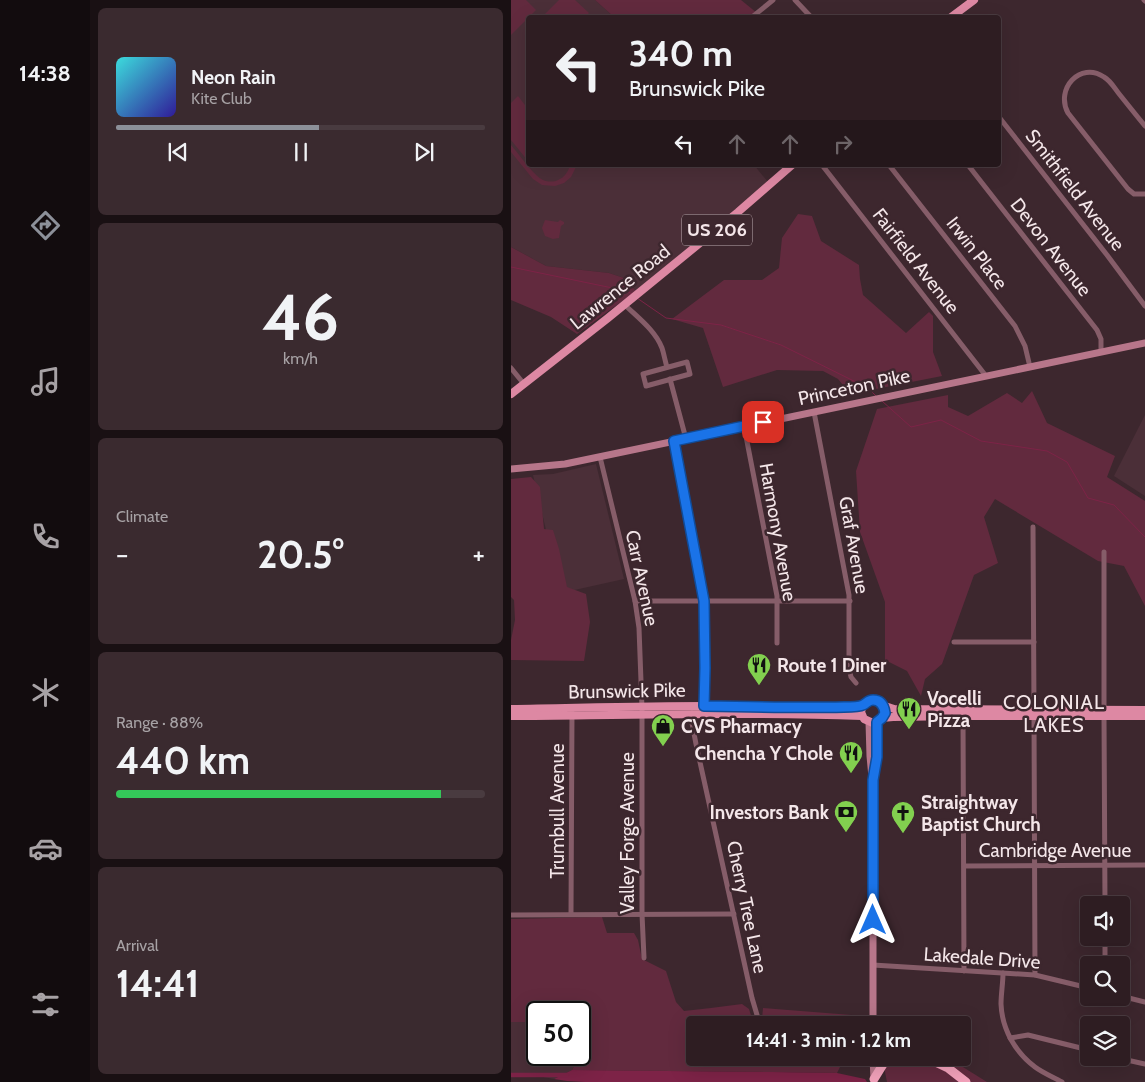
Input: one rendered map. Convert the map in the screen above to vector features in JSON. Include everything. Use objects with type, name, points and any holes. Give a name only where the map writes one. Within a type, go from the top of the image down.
[{"type":"highway","points":[[875,1080],[883,1066]]},
{"type":"highway","points":[[944,1066],[966,1082]]},
{"type":"main road","points":[[954,15],[974,0]]},
{"type":"main road","name":"Lawrence Road","points":[[511,394],[625,305],[791,167]]},
{"type":"main road","name":"Princeton Pike","points":[[511,470],[558,465],[600,457],[1145,343]]},
{"type":"main road","points":[[1034,713],[893,717],[876,721],[865,719],[861,712],[863,705],[867,701],[873,700],[895,709],[1034,713],[1104,713],[1145,710]]},
{"type":"main road","name":"Brunswick Pike","points":[[511,716],[572,712],[777,710],[863,705]]},
{"type":"main road","points":[[873,1016],[873,780],[870,756],[876,721],[885,713],[882,705]]},
{"type":"main road","name":"Brunswick Pike","points":[[511,709],[572,712]]},
{"type":"main road","name":"Brunswick Pike","points":[[777,710],[862,716]]},
{"type":"main road","points":[[1104,713],[1145,716]]},
{"type":"main road","points":[[874,1066],[875,1080]]},
{"type":"street","points":[[755,15],[773,0]]},
{"type":"street","points":[[795,0],[809,15]]},
{"type":"street","points":[[1145,126],[1108,80],[1099,74],[1079,75],[1067,86],[1064,103],[1068,113],[1128,189],[1134,194],[1145,194]]},
{"type":"street","name":"Smithfield Avenue","points":[[1001,120],[1145,306]]},
{"type":"street","name":"Fairfield Avenue","points":[[824,167],[986,376]]},
{"type":"street","name":"Irwin Place","points":[[891,167],[1015,326],[1025,346],[1030,367]]},
{"type":"street","name":"Devon Avenue","points":[[970,167],[1097,330],[1101,339],[1101,352]]},
{"type":"street","points":[[625,305],[653,332],[662,347],[667,368]]},
{"type":"street","points":[[687,362],[690,374],[670,379],[646,386],[643,374],[687,362]]},
{"type":"street","points":[[511,368],[524,384]]},
{"type":"street","points":[[670,379],[685,439]]},
{"type":"street","name":"Graf Avenue","points":[[814,412],[850,601],[849,668],[851,677],[856,683]]},
{"type":"street","name":"Harmony Avenue","points":[[745,426],[777,601],[777,643]]},
{"type":"street","points":[[674,441],[704,601],[704,710]]},
{"type":"street","name":"Carr Avenue","points":[[600,457],[635,601],[639,628],[642,711]]},
{"type":"street","points":[[1033,527],[1035,975]]},
{"type":"street","points":[[1104,552],[1105,896]]},
{"type":"street","points":[[635,601],[850,601]]},
{"type":"street","points":[[954,642],[1034,642]]},
{"type":"street","name":"Cherry Tree Lane","points":[[693,710],[692,723],[696,744],[757,1016]]},
{"type":"street","name":"Valley Forge Avenue","points":[[642,711],[642,914],[644,958]]},
{"type":"street","name":"Trumbull Avenue","points":[[571,914],[572,712]]},
{"type":"street","points":[[963,716],[965,971]]},
{"type":"street","name":"Cambridge Avenue","points":[[965,866],[1145,865]]},
{"type":"street","points":[[511,914],[734,914]]},
{"type":"street","name":"Lakedale Drive","points":[[873,965],[1035,975],[1080,986]]},
{"type":"street","points":[[1003,973],[1002,1013],[1010,1038],[1018,1050],[1030,1062],[1042,1072],[1061,1082]]},
{"type":"street","points":[[1130,998],[1145,1002]]},
{"type":"street","points":[[1010,1038],[1028,1035],[1080,1048]]},
{"type":"street","points":[[1130,1061],[1145,1064]]},
{"type":"shaded area","points":[[511,0],[595,0],[612,15],[526,15],[526,167],[756,167],[768,182],[636,291],[624,278],[609,273],[546,266],[511,247]]},
{"type":"shaded area","points":[[511,0],[526,0],[536,10],[531,15],[526,15],[526,20],[511,35]]},
{"type":"shaded area","points":[[559,0],[575,0],[589,13],[587,15],[544,15]]},
{"type":"shaded area","points":[[595,0],[741,0],[757,13],[755,15],[612,15]]},
{"type":"shaded area","points":[[518,96],[526,106],[526,159],[511,140],[511,103]]},
{"type":"shaded area","points":[[511,145],[526,164],[526,167],[529,167],[539,178],[545,181],[558,180],[566,174],[569,167],[576,167],[571,177],[564,183],[555,186],[542,185],[533,179],[511,152]]},
{"type":"shaded area","points":[[798,214],[812,216],[821,241],[859,265],[863,295],[906,333],[929,312],[933,316],[933,352],[942,376],[876,389],[852,396],[838,379],[823,371],[777,370],[723,387],[703,328],[672,319],[724,280],[762,280],[779,268],[782,238]]},
{"type":"shaded area","points":[[545,220],[558,222],[560,220],[564,222],[561,226],[559,238],[553,239],[545,236],[542,228]]},
{"type":"shaded area","points":[[511,247],[546,266],[609,273],[624,278],[636,291],[577,334],[551,317],[511,300]]},
{"type":"shaded area","points":[[1032,391],[1047,423],[1115,456],[1107,477],[1145,501],[1145,606],[1124,566],[1098,561],[995,499],[984,517],[998,563],[974,575],[942,664],[925,679],[921,696],[907,671],[885,660],[885,602],[860,532],[856,471],[877,409],[948,395],[948,407],[968,416],[1007,393],[1022,403]]},
{"type":"shaded area","points":[[1145,415],[1145,496],[1114,476]]},
{"type":"shaded area","points":[[596,464],[624,579],[561,593],[533,475],[553,474]]},
{"type":"shaded area","points":[[531,477],[540,487],[544,529],[553,530],[567,587],[586,594],[590,622],[584,661],[511,660],[511,640],[515,620],[514,600],[511,597],[511,479]]},
{"type":"shaded area","points":[[602,917],[607,933],[634,933],[638,940],[642,959],[666,971],[676,1002],[684,1011],[742,1004],[749,1009],[751,1016],[686,1016],[686,1066],[840,1067],[837,1073],[572,1070],[574,1066],[591,1066],[591,1001],[526,1001],[526,1022],[511,1022],[511,919]]},
{"type":"shaded area","points":[[763,1008],[864,1016],[762,1016]]},
{"type":"shaded area","points":[[511,1022],[526,1022],[526,1066],[574,1066],[572,1070],[554,1079],[511,1073]]},
{"type":"shaded area","points":[[885,1066],[961,1066],[987,1082],[887,1082]]},
{"type":"shaded area","points":[[572,1070],[837,1073],[865,1079],[867,1082],[585,1082],[554,1079]]},
{"type":"waterway","points":[[511,267],[627,291],[632,294]]},
{"type":"waterway","points":[[637,298],[666,318],[721,325],[781,345],[868,388],[877,397]]},
{"type":"waterway","points":[[882,401],[911,427],[941,420],[981,441],[1047,451],[1067,462],[1088,498],[1114,505],[1145,537]]},
{"type":"waterway","points":[[511,1075],[567,1075]]},
{"type":"place","name":"Route 1 Diner","points":[[759,686]]},
{"type":"place","name":"Vocelli Pizza","points":[[909,730]]},
{"type":"place","name":"CVS Pharmacy","points":[[663,747]]},
{"type":"place","name":"Chencha Y Chole","points":[[851,774]]},
{"type":"place","name":"Investors Bank","points":[[846,833]]},
{"type":"place","name":"Straightway Baptist Church","points":[[903,834]]},
{"type":"district","name":"COLONIAL LAKES","points":[[1054,714]]},
{"type":"route","points":[[763,422],[674,441],[704,601],[704,706],[849,707],[863,705],[867,701],[873,700],[878,701],[882,705],[885,713],[880,721],[877,722],[877,757],[873,780],[873,920]]}]
